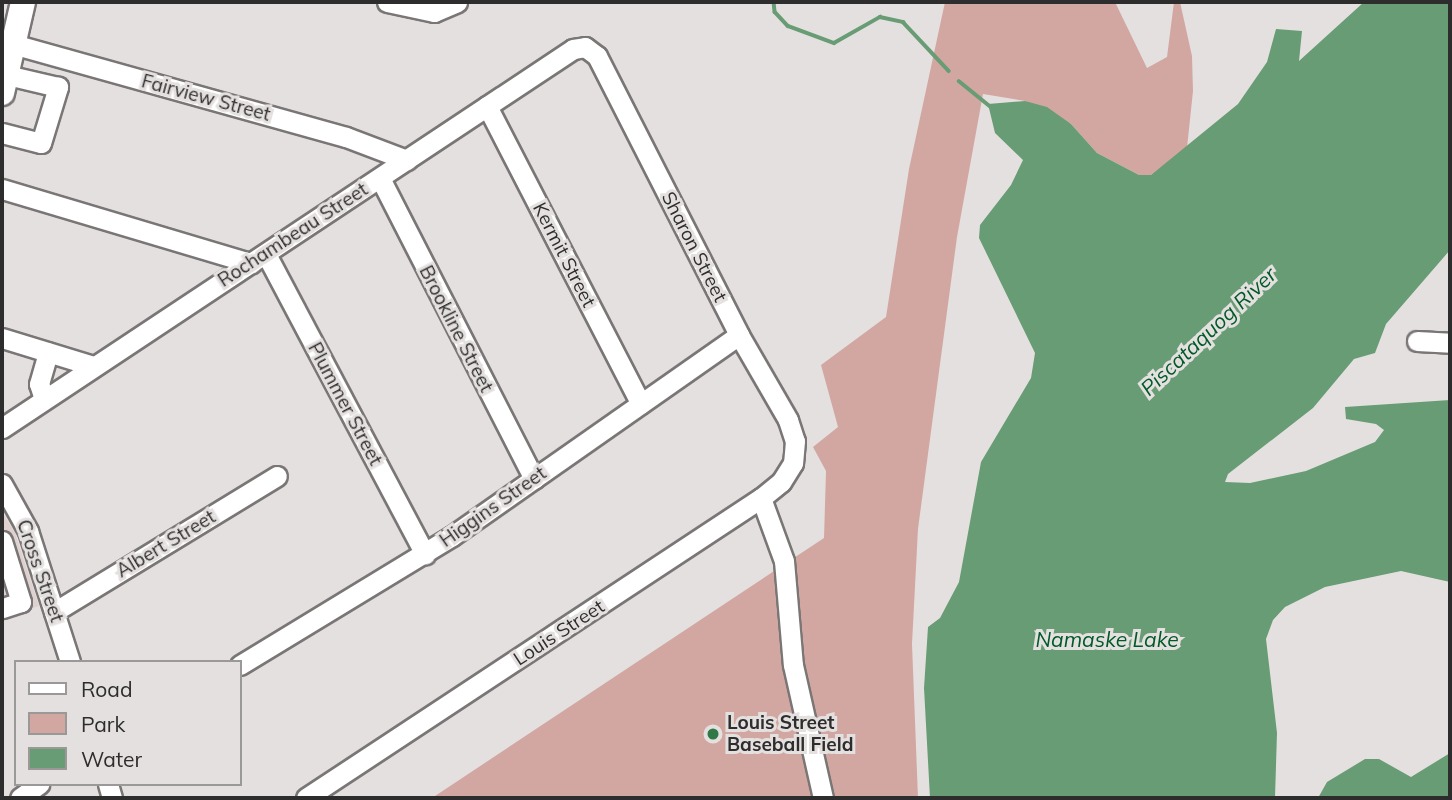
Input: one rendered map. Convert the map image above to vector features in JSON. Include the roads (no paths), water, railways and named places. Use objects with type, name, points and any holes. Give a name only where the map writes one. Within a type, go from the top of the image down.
[{"type":"main road","points":[[4,84],[8,43],[23,2]]},
{"type":"street","points":[[387,2],[434,12],[457,2]]},
{"type":"street","name":"Fairview Street","points":[[8,43],[366,142],[407,160]]},
{"type":"street","name":"Rochambeau Street","points":[[2,428],[573,49],[585,47]]},
{"type":"street","name":"Sharon Street","points":[[585,47],[597,56],[739,335],[788,419],[796,452]]},
{"type":"street","points":[[2,133],[41,143],[58,88],[65,81],[71,60]]},
{"type":"street","points":[[4,84],[58,88]]},
{"type":"street","name":"Kermit Street","points":[[487,106],[641,404]]},
{"type":"street","name":"Brookline Street","points":[[380,178],[534,479]]},
{"type":"street","points":[[3,192],[258,259]]},
{"type":"street","name":"Plummer Street","points":[[258,259],[425,554]]},
{"type":"street","name":"Higgins Street","points":[[242,664],[425,554],[739,335]]},
{"type":"street","points":[[2,338],[93,366]]},
{"type":"street","points":[[1417,341],[1450,343]]},
{"type":"street","points":[[44,399],[39,384],[48,352]]},
{"type":"street","name":"Louis Street","points":[[306,798],[761,498],[788,473],[796,452]]},
{"type":"street","name":"Albert Street","points":[[54,612],[277,476]]},
{"type":"street","name":"Cross Street","points":[[2,484],[28,531],[68,660]]},
{"type":"street","points":[[761,498],[785,561],[793,665],[823,798]]},
{"type":"street","points":[[2,541],[21,602],[2,608]]},
{"type":"street","points":[[20,798],[36,786]]},
{"type":"water","name":"Namaske Lake","points":[[1364,2],[1450,2],[1450,250],[1386,324],[1375,353],[1354,359],[1313,408],[1228,474],[1225,482],[1250,483],[1306,471],[1375,442],[1384,430],[1376,424],[1346,419],[1345,407],[1450,400],[1450,582],[1401,571],[1325,587],[1285,607],[1273,620],[1266,639],[1277,733],[1275,798],[930,798],[924,688],[928,627],[940,618],[959,582],[981,462],[1031,378],[1035,353],[979,238],[980,225],[1011,185],[1023,160],[995,133],[988,104],[1025,101],[1047,107],[1071,124],[1097,153],[1139,175],[1151,175],[1238,104],[1267,62],[1276,29],[1302,31],[1299,61]]},
{"type":"water","points":[[1450,753],[1450,798],[1318,798],[1327,782],[1365,759],[1379,759],[1411,777]]},
{"type":"waterway","points":[[774,2],[775,12],[788,26],[834,43],[880,17],[903,22],[949,71]]},
{"type":"waterway","points":[[959,81],[990,106]]},
{"type":"place","name":"Louis Street Baseball Field","points":[[713,734]]},
{"type":"water label","name":"Piscataquog River","points":[[1208,331]]}]
